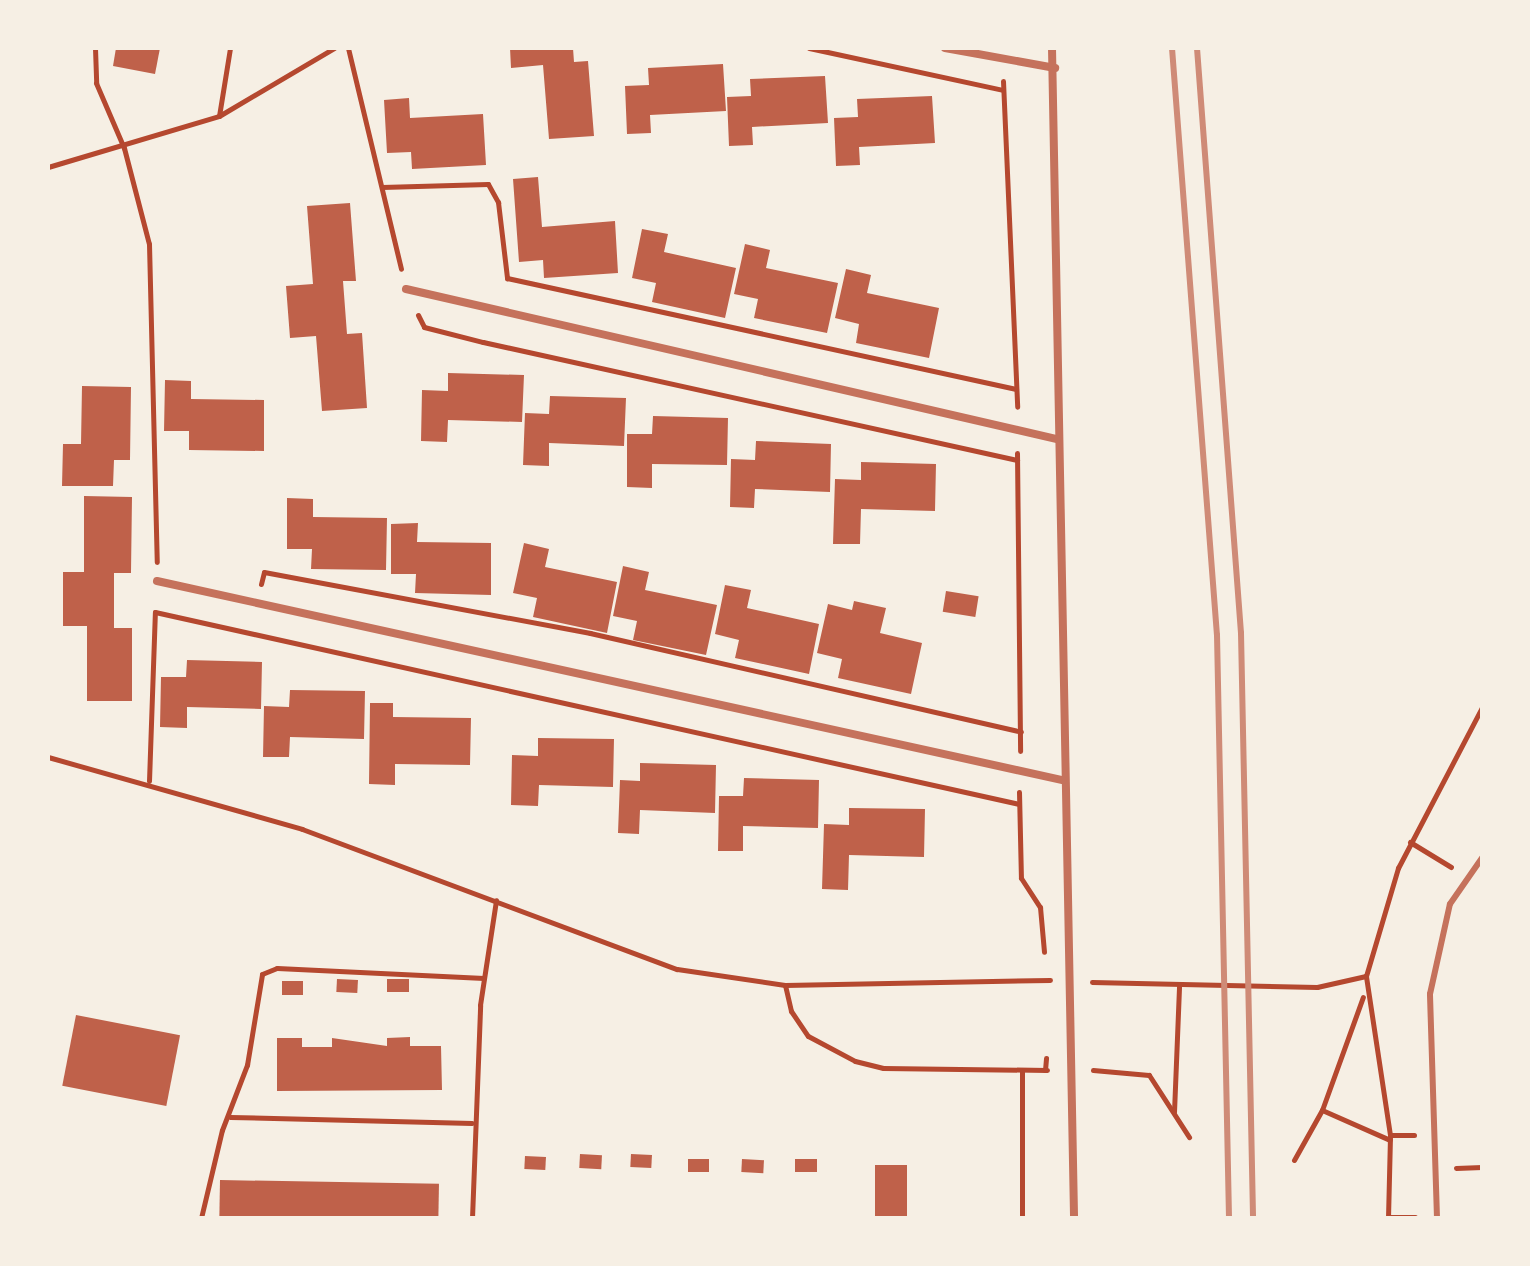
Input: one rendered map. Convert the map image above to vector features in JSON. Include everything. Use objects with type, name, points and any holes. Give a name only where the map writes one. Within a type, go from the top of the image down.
[{"type":"street","points":[[945,48],[1055,68]]},
{"type":"street","points":[[1052,48],[1055,68],[1062,780],[1074,1218]]},
{"type":"street","points":[[406,289],[1057,439]]},
{"type":"street","points":[[157,581],[1062,780]]},
{"type":"lane","points":[[1437,1218],[1430,994],[1441,934],[1466,876],[1482,858]]},
{"type":"path","points":[[95,48],[96,83],[124,148],[149,244],[157,581],[149,781]]},
{"type":"path","points":[[219,116],[230,48]]},
{"type":"path","points":[[48,167],[124,148],[219,116],[334,48]]},
{"type":"path","points":[[348,48],[406,289],[424,327],[1017,460]]},
{"type":"path","points":[[809,48],[1003,90]]},
{"type":"path","points":[[1001,58],[1016,389],[1021,878],[1040,907],[1043,948]]},
{"type":"path","points":[[382,187],[488,184],[498,202],[507,278],[1016,389]]},
{"type":"path","points":[[258,603],[264,572],[590,633],[1021,732]]},
{"type":"path","points":[[155,612],[1019,804]]},
{"type":"path","points":[[1294,1160],[1322,1110],[1363,996],[1366,976],[1410,842],[1482,707]]},
{"type":"path","points":[[48,757],[149,781],[496,900],[583,940],[677,969],[785,985],[1058,980]]},
{"type":"path","points":[[1410,842],[1466,876]]},
{"type":"path","points":[[472,1218],[473,1123],[484,978],[496,900]]},
{"type":"path","points":[[201,1218],[229,1117],[262,974],[277,968],[484,978]]},
{"type":"path","points":[[1074,981],[1317,987],[1366,976]]},
{"type":"path","points":[[785,985],[791,1011],[808,1036],[855,1061],[883,1068],[1140,1070],[1189,1137]]},
{"type":"path","points":[[1174,1113],[1179,985]]},
{"type":"path","points":[[1363,996],[1390,1137],[1388,1218],[1415,1217]]},
{"type":"path","points":[[1022,1071],[1022,1218]]},
{"type":"path","points":[[1322,1110],[1390,1137],[1415,1135]]},
{"type":"path","points":[[229,1117],[473,1123]]},
{"type":"path","points":[[1455,1180],[1457,1167],[1482,1167]]},
{"type":"building","points":[[116,48],[160,48],[155,74],[113,66]]},
{"type":"building","points":[[510,48],[573,48],[574,62],[588,61],[594,136],[549,139],[543,65],[511,68]]},
{"type":"building","points":[[723,64],[726,111],[650,115],[651,133],[627,134],[625,86],[649,85],[648,68]]},
{"type":"building","points":[[825,76],[828,123],[752,127],[753,145],[729,146],[727,97],[751,96],[750,79]]},
{"type":"building","points":[[932,96],[935,143],[859,147],[860,165],[836,166],[834,118],[858,117],[857,99]]},
{"type":"building","points":[[409,98],[410,118],[483,114],[486,165],[412,169],[411,152],[387,153],[384,100]]},
{"type":"building","points":[[538,177],[542,227],[615,221],[618,273],[544,278],[543,260],[519,262],[513,179]]},
{"type":"building","points":[[350,203],[356,281],[343,281],[347,334],[362,333],[367,408],[322,411],[316,336],[290,338],[286,286],[313,284],[307,206]]},
{"type":"building","points":[[642,229],[668,234],[664,252],[736,268],[725,318],[652,302],[656,283],[632,278]]},
{"type":"building","points":[[745,244],[770,250],[766,268],[838,283],[827,333],[754,318],[758,299],[734,294]]},
{"type":"building","points":[[846,269],[871,275],[867,293],[939,308],[929,358],[856,343],[859,324],[835,318]]},
{"type":"building","points":[[448,373],[524,375],[522,422],[448,420],[447,442],[421,441],[422,390],[448,391]]},
{"type":"building","points":[[165,380],[191,381],[191,399],[264,400],[264,451],[189,450],[189,431],[164,431]]},
{"type":"building","points":[[82,386],[131,387],[130,460],[114,460],[113,486],[62,486],[63,444],[81,444]]},
{"type":"building","points":[[550,396],[626,398],[624,446],[549,443],[549,466],[523,465],[525,413],[549,414]]},
{"type":"building","points":[[653,416],[728,418],[727,465],[652,464],[652,488],[627,487],[627,434],[652,434]]},
{"type":"building","points":[[756,441],[831,444],[830,492],[755,489],[754,508],[730,507],[731,459],[755,460]]},
{"type":"building","points":[[861,462],[936,464],[935,511],[861,509],[860,544],[833,544],[835,479],[861,480]]},
{"type":"building","points":[[84,496],[132,497],[131,573],[114,573],[114,628],[132,628],[132,701],[87,701],[87,626],[63,626],[63,572],[84,572]]},
{"type":"building","points":[[287,498],[313,499],[313,517],[387,518],[386,570],[311,569],[312,549],[287,549]]},
{"type":"building","points":[[418,523],[417,542],[491,543],[491,595],[415,593],[416,574],[391,574],[391,524]]},
{"type":"building","points":[[524,543],[549,549],[545,567],[617,582],[607,633],[533,617],[537,598],[513,593]]},
{"type":"building","points":[[623,566],[649,572],[645,590],[717,605],[706,655],[633,640],[637,621],[613,616]]},
{"type":"building","points":[[725,585],[751,590],[747,608],[819,624],[809,674],[735,658],[739,640],[715,634]]},
{"type":"building","points":[[946,591],[979,596],[975,617],[943,612]]},
{"type":"building","points":[[854,601],[886,608],[880,633],[922,643],[911,694],[838,678],[842,659],[817,653],[828,604],[852,610]]},
{"type":"building","points":[[187,660],[262,662],[261,709],[187,707],[187,728],[160,727],[161,677],[186,677]]},
{"type":"building","points":[[290,690],[365,691],[364,739],[290,737],[289,757],[263,757],[264,706],[289,707]]},
{"type":"building","points":[[370,703],[393,703],[393,717],[471,718],[470,765],[395,764],[395,785],[369,784]]},
{"type":"building","points":[[538,738],[614,739],[613,787],[539,785],[538,806],[511,805],[512,755],[538,756]]},
{"type":"building","points":[[640,763],[716,765],[715,813],[640,810],[639,834],[618,833],[620,780],[640,781]]},
{"type":"building","points":[[744,778],[819,780],[818,828],[743,826],[743,851],[718,851],[719,796],[743,796]]},
{"type":"building","points":[[849,808],[925,809],[924,857],[849,855],[848,890],[822,889],[824,824],[849,825]]},
{"type":"building","points":[[337,979],[358,980],[357,993],[336,992]]},
{"type":"building","points":[[387,979],[409,979],[409,992],[387,992]]},
{"type":"building","points":[[282,981],[303,981],[303,995],[282,995]]},
{"type":"building","points":[[76,1015],[180,1035],[166,1106],[62,1086]]},
{"type":"building","points":[[410,1037],[410,1046],[441,1046],[442,1090],[277,1091],[277,1038],[302,1038],[302,1047],[332,1047],[332,1038],[387,1046],[387,1038]]},
{"type":"building","points":[[580,1154],[602,1155],[601,1169],[579,1168]]},
{"type":"building","points":[[631,1154],[652,1155],[651,1168],[630,1167]]},
{"type":"building","points":[[525,1156],[546,1157],[545,1170],[524,1169]]},
{"type":"building","points":[[688,1159],[709,1159],[709,1172],[688,1172]]},
{"type":"building","points":[[742,1159],[764,1160],[763,1173],[741,1172]]},
{"type":"building","points":[[795,1159],[817,1159],[817,1172],[795,1172]]},
{"type":"building","points":[[875,1165],[907,1165],[907,1218],[875,1218]]},
{"type":"building","points":[[220,1180],[439,1184],[438,1218],[219,1218]]},
{"type":"railway","points":[[1172,48],[1217,635],[1229,1218]]},
{"type":"railway","points":[[1197,48],[1241,633],[1253,1218]]}]
